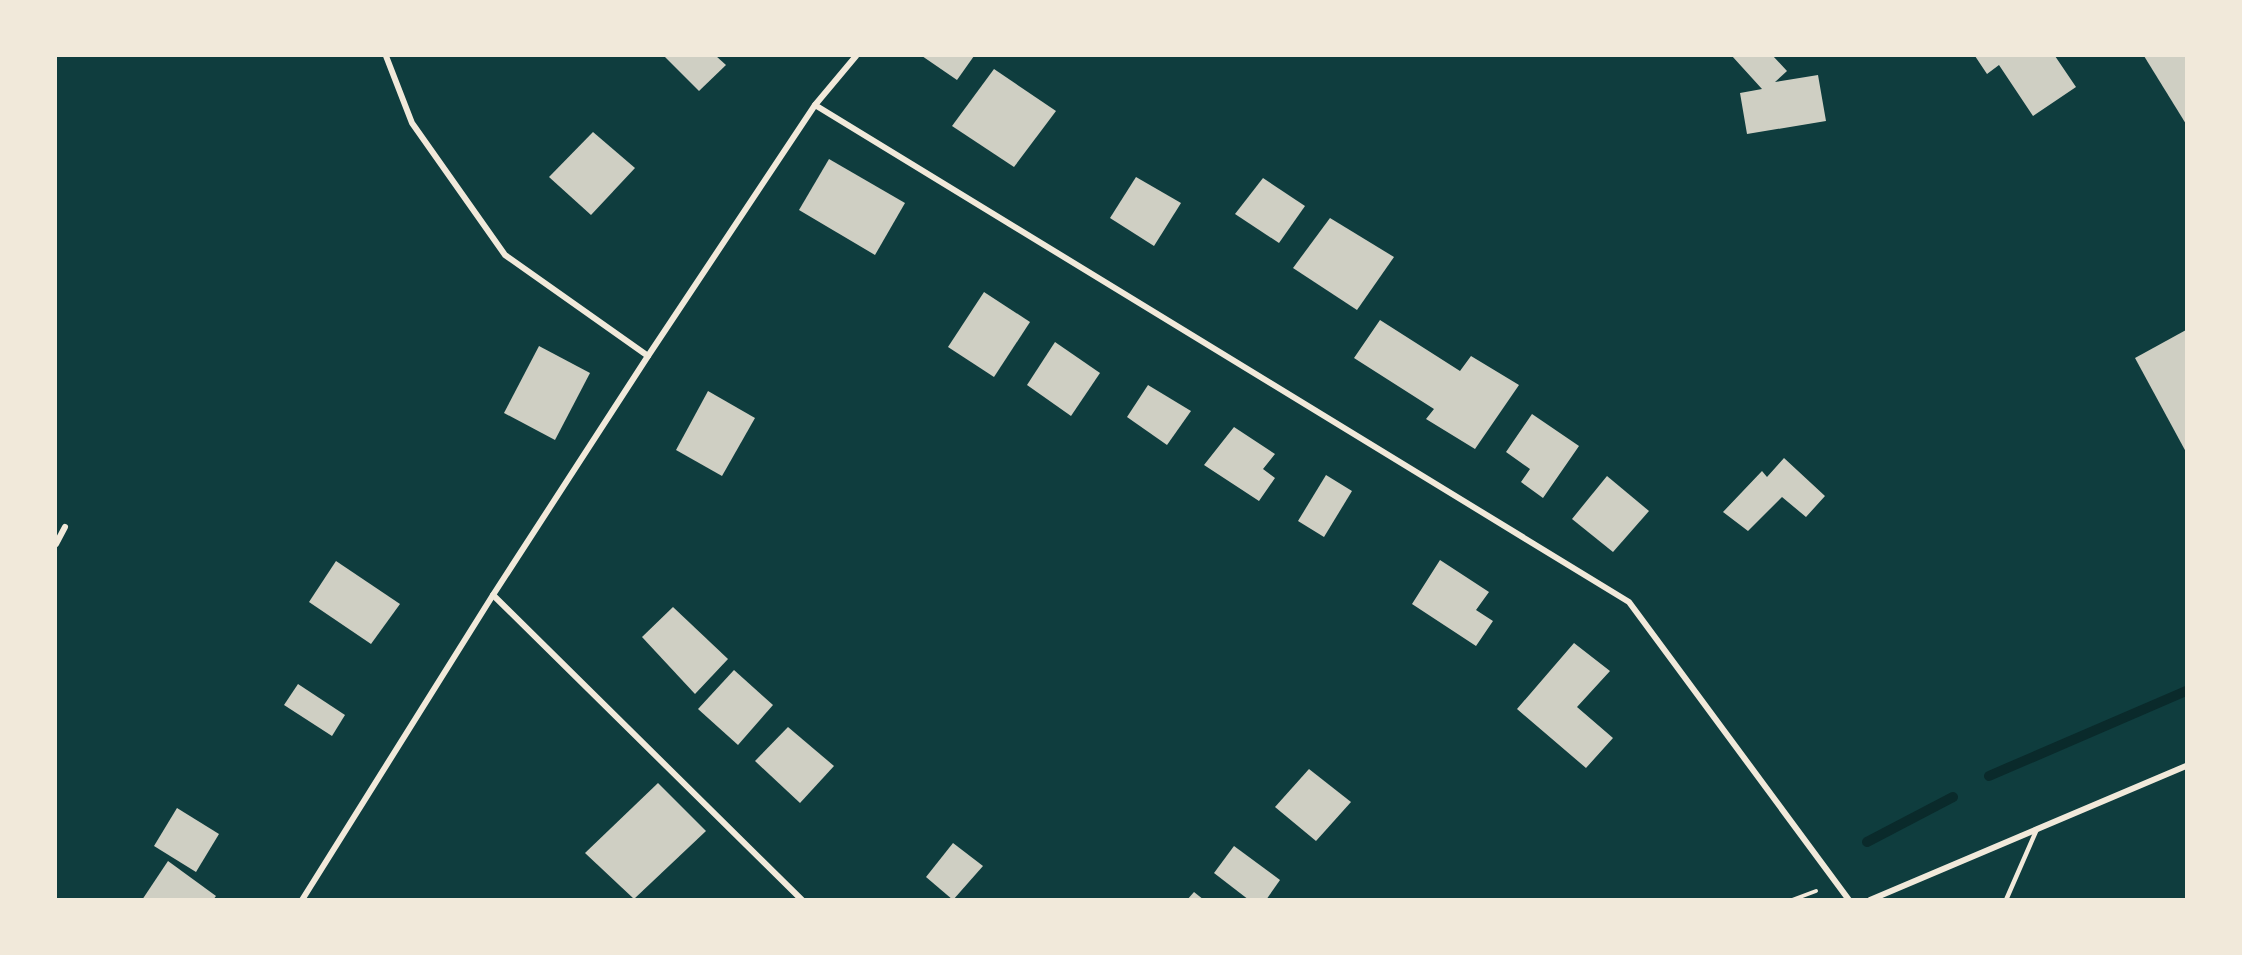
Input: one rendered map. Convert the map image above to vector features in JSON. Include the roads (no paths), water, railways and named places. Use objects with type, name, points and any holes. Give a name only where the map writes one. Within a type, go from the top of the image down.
[{"type":"street","points":[[387,56],[412,123],[505,255],[648,356]]},
{"type":"street","points":[[302,900],[493,595],[648,356],[814,105],[856,56]]},
{"type":"street","points":[[814,105],[1629,603],[1849,900]]},
{"type":"street","points":[[56,544],[65,527]]},
{"type":"street","points":[[493,595],[802,900]]},
{"type":"street","points":[[1870,900],[2187,766]]},
{"type":"lane","points":[[2006,900],[2037,829]]},
{"type":"waterway","points":[[1989,776],[2186,691]]},
{"type":"waterway","points":[[1867,842],[1953,797]]}]
